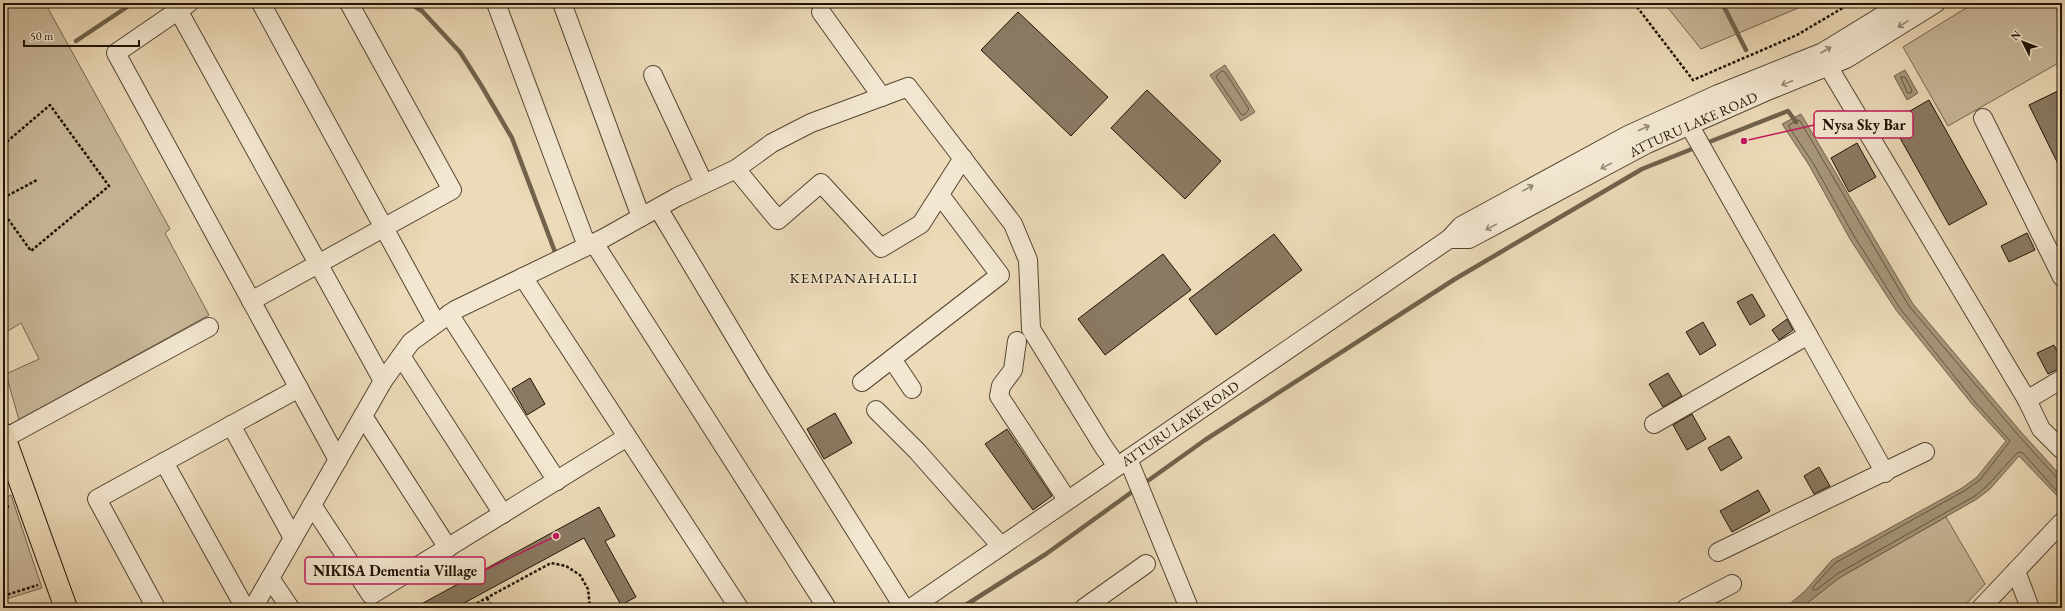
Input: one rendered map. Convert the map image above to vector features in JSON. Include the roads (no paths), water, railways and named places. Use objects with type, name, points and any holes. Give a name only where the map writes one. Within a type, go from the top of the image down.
[{"type":"main road","points":[[4,437],[66,608]]},
{"type":"street","points":[[261,3],[384,227],[442,319],[557,481]]},
{"type":"street","points":[[251,301],[452,190],[349,3]]},
{"type":"street","points":[[496,3],[590,245],[827,608]]},
{"type":"street","points":[[562,3],[641,217]]},
{"type":"street","name":"ATTURU LAKE ROAD","points":[[911,608],[1449,239],[1469,239],[1647,144],[1685,118],[1822,52],[1903,3]]},
{"type":"street","name":"ATTURU LAKE ROAD","points":[[1685,118],[1846,59],[1936,3]]},
{"type":"street","points":[[338,460],[116,53],[183,7],[318,264],[383,381]]},
{"type":"street","points":[[821,12],[882,97]]},
{"type":"street","points":[[1828,66],[2027,400],[2041,429],[2062,450]]},
{"type":"street","points":[[653,75],[704,184]]},
{"type":"street","points":[[253,608],[383,381],[411,342],[442,319],[523,277],[590,245],[704,184],[736,169],[772,143],[811,122],[908,87],[1013,224],[1028,260],[1032,329],[1103,446],[1123,463],[1190,608]]},
{"type":"street","points":[[1685,118],[1885,473]]},
{"type":"street","points":[[1983,118],[2062,277]]},
{"type":"street","points":[[736,169],[778,220],[821,183],[881,248],[921,224],[963,158]]},
{"type":"street","points":[[940,195],[1000,274]]},
{"type":"street","points":[[658,208],[760,377],[904,608]]},
{"type":"street","points":[[862,382],[1000,274],[1028,260]]},
{"type":"street","points":[[523,277],[739,608]]},
{"type":"street","points":[[4,437],[209,327]]},
{"type":"street","points":[[1654,424],[1808,335]]},
{"type":"street","points":[[1018,341],[1013,370],[1001,386],[999,396],[1064,495]]},
{"type":"street","points":[[401,356],[503,514]]},
{"type":"street","points":[[892,360],[912,388]]},
{"type":"street","points":[[2027,400],[2062,379]]},
{"type":"street","points":[[156,608],[96,500],[299,388]]},
{"type":"street","points":[[876,410],[917,451],[1001,546]]},
{"type":"street","points":[[363,416],[448,548]]},
{"type":"street","points":[[231,425],[293,538]]},
{"type":"street","points":[[312,505],[371,595],[627,438]]},
{"type":"street","points":[[1718,552],[1885,473],[1925,452]]},
{"type":"street","points":[[164,462],[245,608]]},
{"type":"street","points":[[1981,608],[2062,522]]},
{"type":"street","points":[[1084,608],[1146,564]]},
{"type":"street","points":[[2016,571],[2030,608]]},
{"type":"street","points":[[270,578],[290,608]]},
{"type":"street","points":[[1686,608],[1732,584]]},
{"type":"water","points":[[1225,65],[1255,112],[1241,121],[1210,75]]},
{"type":"water","points":[[1905,70],[1918,93],[1907,100],[1894,76]]},
{"type":"water","points":[[1801,114],[1913,304],[2021,432],[2062,477],[2062,501],[2019,456],[1990,489],[1977,499],[1839,578],[1801,608],[1785,608],[1805,591],[1832,560],[1962,488],[1977,477],[2006,441],[1972,404],[1896,310],[1850,239],[1809,165],[1782,124]]},
{"type":"waterway","points":[[76,41],[133,3]]},
{"type":"waterway","points":[[409,3],[422,11],[460,52],[481,85],[512,138],[555,252]]},
{"type":"waterway","points":[[1722,3],[1746,50]]},
{"type":"waterway","points":[[1704,144],[1788,111],[1796,122]]},
{"type":"waterway","points":[[1142,485],[1205,440],[1455,279],[1642,169],[1697,147]]},
{"type":"waterway","points":[[961,608],[1046,554],[1136,489]]},
{"type":"place","name":"Nysa Sky Bar","points":[[1744,141]]},
{"type":"place","name":"NIKISA Dementia Village","points":[[556,536]]},
{"type":"district","name":"KEMPANAHALLI","points":[[854,278]]}]
